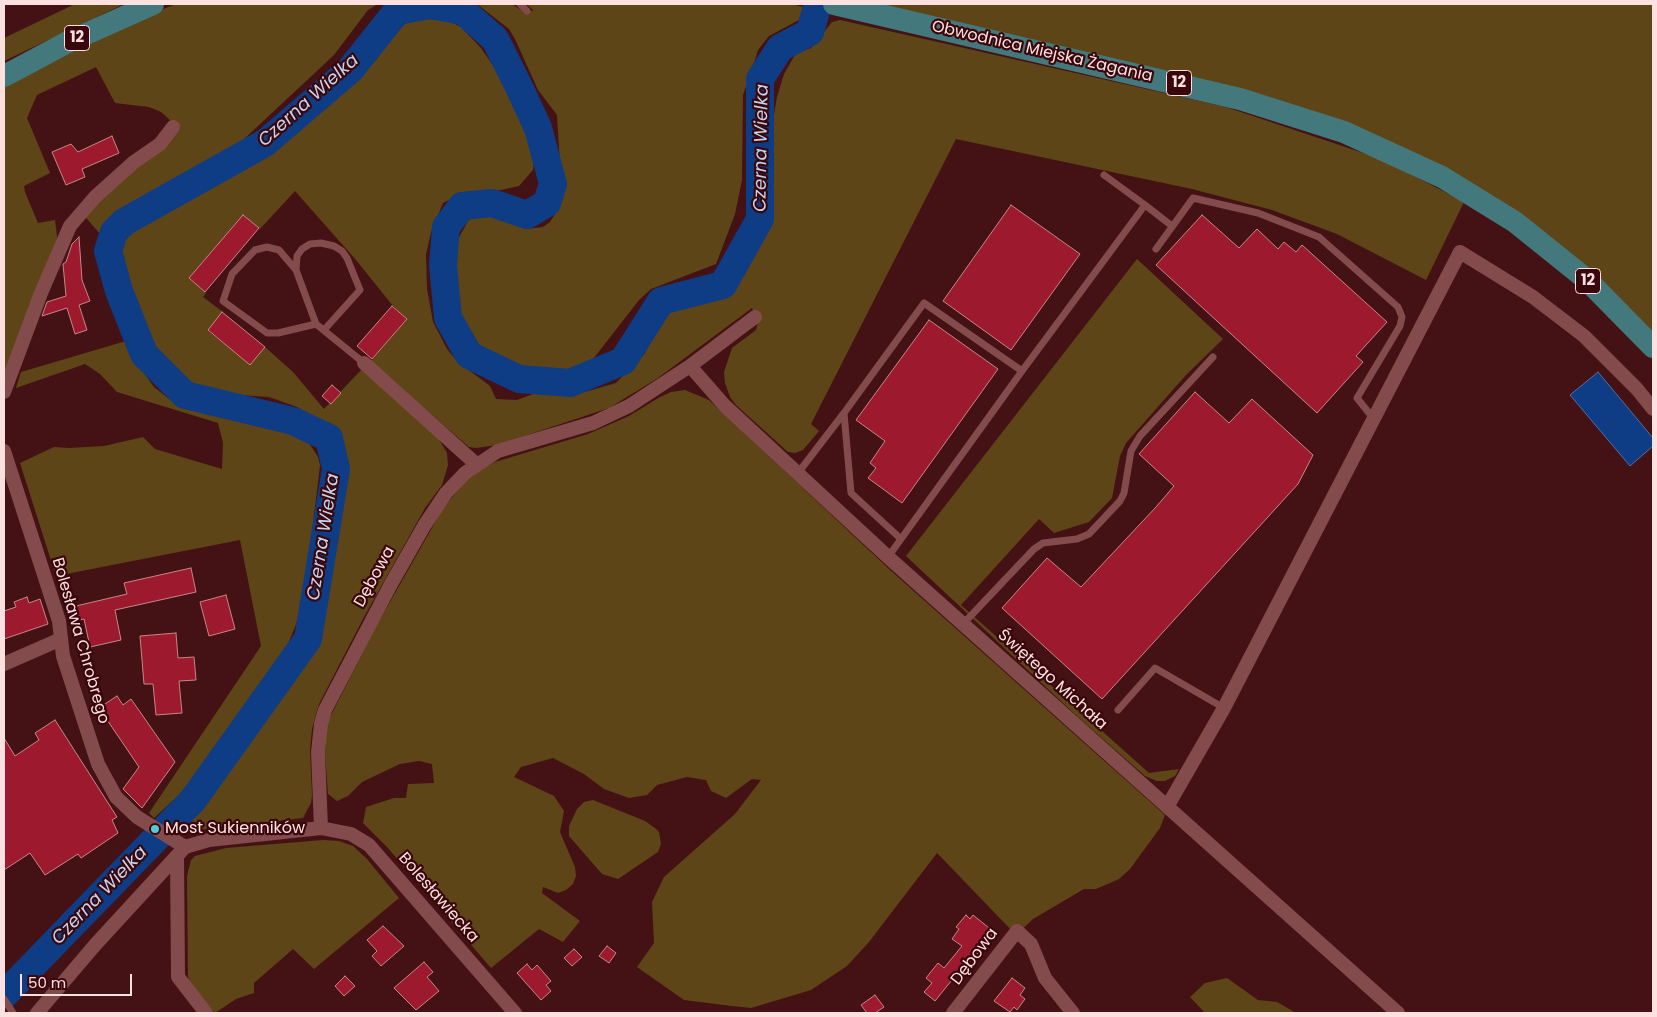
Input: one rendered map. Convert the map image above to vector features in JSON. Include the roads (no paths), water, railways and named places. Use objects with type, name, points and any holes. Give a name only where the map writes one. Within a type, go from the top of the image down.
[{"type":"main road","name":"12","points":[[4,76],[68,42],[153,4]]},
{"type":"main road","name":"Obwodnica Miejska Żagania","points":[[834,4],[1240,99],[1316,121],[1390,151],[1442,177],[1515,222],[1586,279],[1653,347]]},
{"type":"street","points":[[4,392],[34,309],[70,226],[95,197],[134,162],[160,144],[173,127]]},
{"type":"street","points":[[1167,807],[1224,708],[1460,252],[1533,297],[1584,336],[1637,389],[1653,409]]},
{"type":"street","points":[[690,366],[755,317]]},
{"type":"street","points":[[364,363],[476,464]]},
{"type":"street","name":"Dębowa","points":[[321,828],[318,752],[321,724],[325,710],[424,526],[446,493],[476,464],[507,448],[608,417],[629,406],[690,366]]},
{"type":"street","name":"Świętego Michała","points":[[690,366],[725,406],[888,557],[1398,1013]]},
{"type":"street","name":"Bolesława Chrobrego","points":[[4,451],[59,621],[64,662],[98,764],[116,797],[137,817],[179,847]]},
{"type":"street","points":[[4,664],[61,639]]},
{"type":"street","name":"Bolesławiecka","points":[[179,847],[209,840],[321,828],[351,834],[369,845],[515,1013]]},
{"type":"street","points":[[37,1013],[179,847]]},
{"type":"street","points":[[179,847],[178,977],[206,1013]]},
{"type":"street","name":"Dębowa","points":[[953,1013],[1017,931],[1031,944],[1045,978],[1073,1013]]},
{"type":"lane","points":[[520,4],[527,11]]},
{"type":"lane","points":[[1104,175],[1172,226]]},
{"type":"lane","points":[[1156,249],[1192,198],[1258,213],[1319,237],[1398,307],[1402,317],[1400,326],[1357,398],[1374,418]]},
{"type":"lane","points":[[888,557],[1145,205]]},
{"type":"lane","points":[[296,270],[296,256],[310,244],[321,243],[334,246],[347,258],[360,290],[324,330]]},
{"type":"lane","points":[[316,324],[278,333],[266,333],[223,301],[232,274],[255,250],[267,247],[279,250],[296,270],[316,324],[364,363]]},
{"type":"lane","points":[[798,473],[924,303],[1022,371]]},
{"type":"lane","points":[[963,624],[1034,549],[1043,543],[1077,539],[1089,534],[1120,501],[1124,493],[1131,451],[1140,436],[1213,357]]},
{"type":"lane","points":[[844,413],[851,493],[901,539]]},
{"type":"lane","points":[[1118,710],[1155,668],[1224,708]]},
{"type":"lane","points":[[4,999],[13,1013]]},
{"type":"water","points":[[1598,372],[1653,438],[1653,446],[1630,466],[1570,395]]},
{"type":"waterway","name":"Czerna Wielka","points":[[4,995],[193,800],[308,639],[336,469],[329,438],[293,421],[185,395],[144,354],[119,291],[108,251],[114,232],[124,222],[265,143],[350,70],[397,11],[430,5],[463,11],[495,39],[538,128],[553,184],[547,203],[527,215],[492,203],[462,206],[446,227],[443,265],[448,318],[469,355],[519,379],[570,383],[623,361],[661,301],[723,285],[760,219],[760,79],[780,48],[810,32],[818,4]]},
{"type":"place","name":"Most Sukienników","points":[[155,829]]}]
